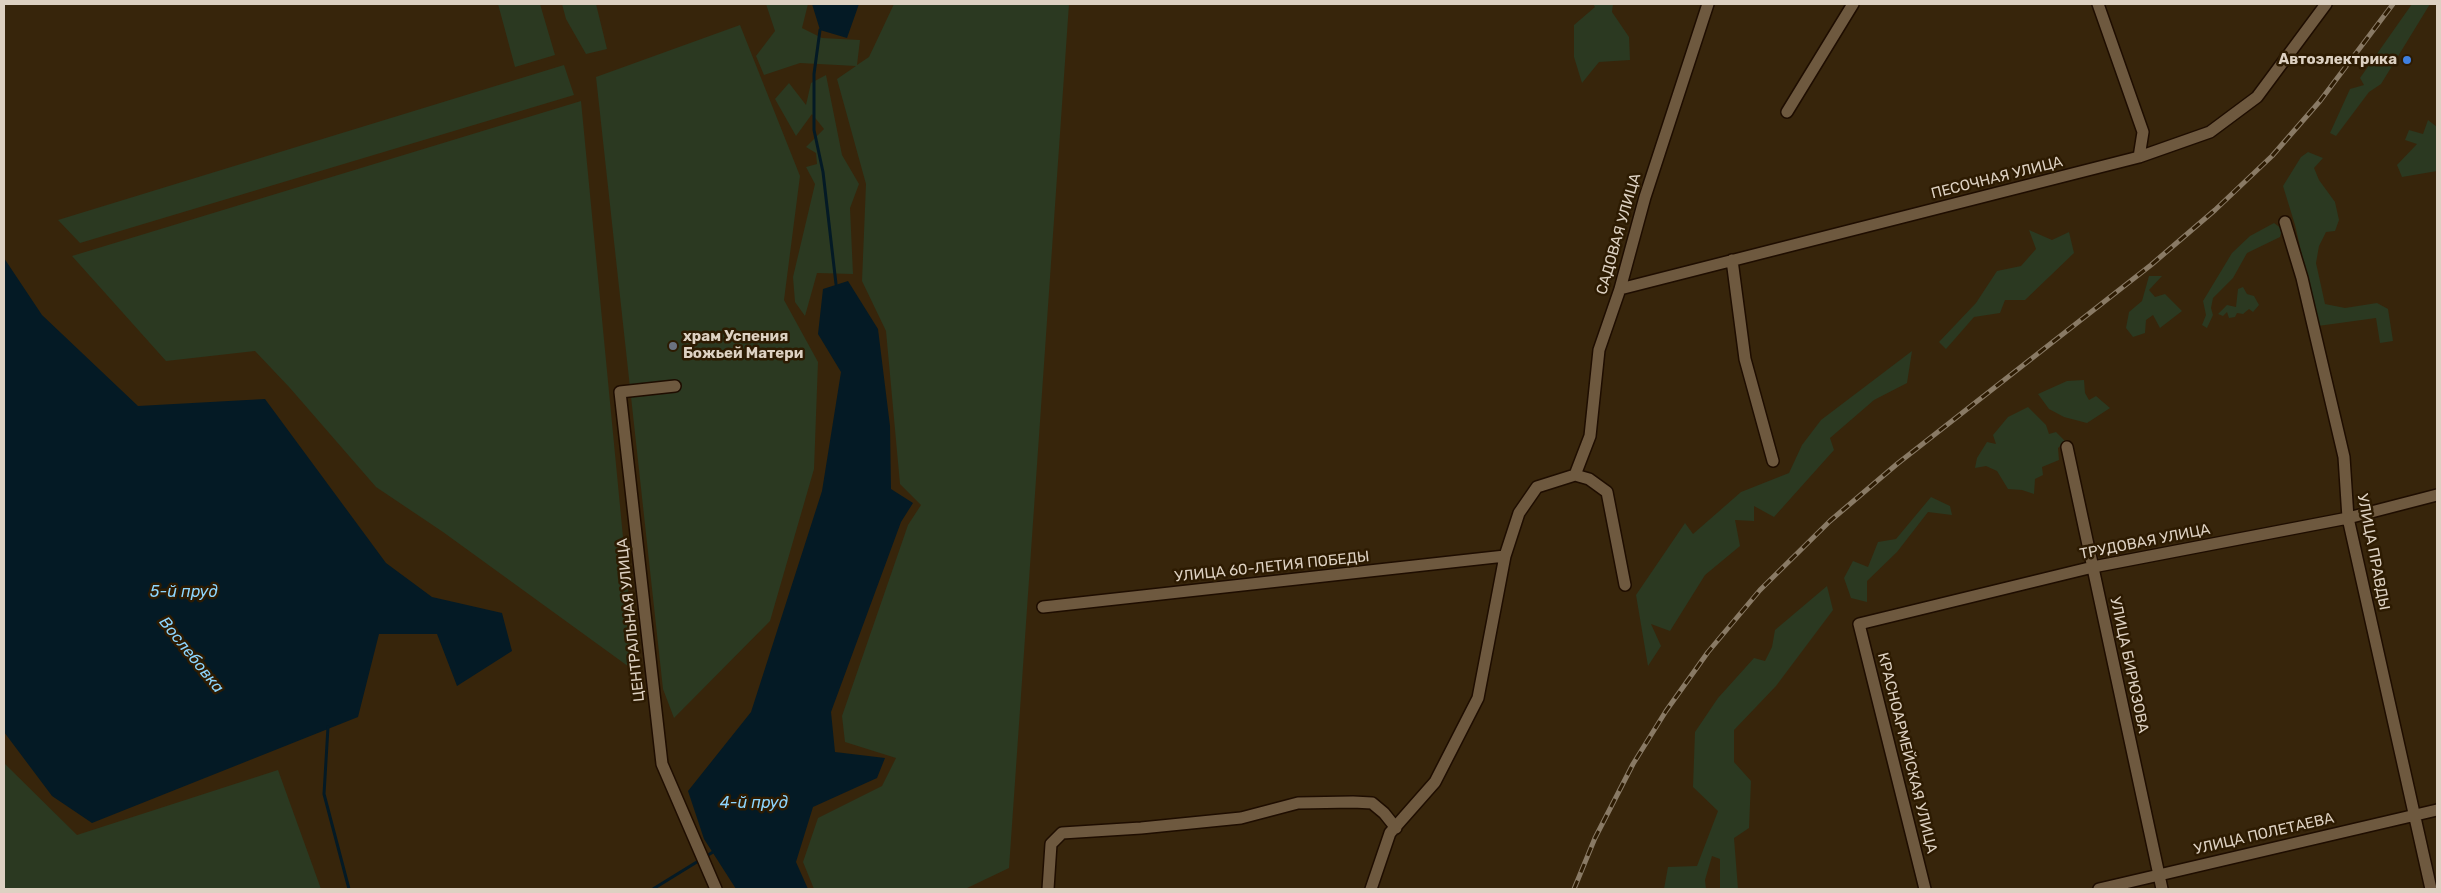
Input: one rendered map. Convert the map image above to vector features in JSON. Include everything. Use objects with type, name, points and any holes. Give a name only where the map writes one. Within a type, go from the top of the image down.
[{"type":"street","name":"САДОВАЯ УЛИЦА","points":[[1575,475],[1590,436],[1599,350],[1620,289],[1645,196],[1708,4]]},
{"type":"street","points":[[1787,112],[1852,4]]},
{"type":"street","points":[[2098,4],[2143,132],[2139,157]]},
{"type":"street","name":"ПЕСОЧНАЯ УЛИЦА","points":[[1620,289],[2139,157],[2210,132],[2256,97],[2326,4]]},
{"type":"street","name":"УЛИЦА ПРАВДЫ","points":[[2285,222],[2302,278],[2344,457],[2348,518],[2431,889]]},
{"type":"street","points":[[1732,260],[1745,359],[1773,461]]},
{"type":"street","name":"ЦЕНТРАЛЬНАЯ УЛИЦА","points":[[675,386],[620,392],[662,764],[716,889]]},
{"type":"street","name":"УЛИЦА БИРЮЗОВА","points":[[2067,446],[2162,889]]},
{"type":"street","points":[[1371,889],[1390,833],[1435,782],[1478,698],[1505,556],[1519,513],[1537,487],[1575,475],[1589,479],[1606,492],[1625,585]]},
{"type":"street","name":"ТРУДОВАЯ УЛИЦА","points":[[1859,624],[2093,567],[2348,518],[2437,495]]},
{"type":"street","name":"УЛИЦА 60-ЛЕТИЯ ПОБЕДЫ","points":[[1043,607],[1505,556]]},
{"type":"street","name":"КРАСНОАРМЕЙСКАЯ УЛИЦА","points":[[1859,624],[1925,889]]},
{"type":"street","points":[[1048,889],[1051,844],[1062,832],[1168,826],[1241,818],[1298,803],[1344,802],[1372,803],[1384,813],[1396,828]]},
{"type":"street","name":"УЛИЦА ПОЛЕТАЕВА","points":[[2099,889],[2437,810]]},
{"type":"green space","points":[[498,4],[540,4],[555,55],[515,67]]},
{"type":"green space","points":[[562,4],[596,4],[607,49],[586,54],[566,19]]},
{"type":"green space","points":[[766,4],[808,4],[802,28],[822,38],[860,40],[857,65],[869,57],[894,4],[1069,4],[1009,868],[965,889],[814,889],[803,862],[818,818],[882,786],[896,758],[845,742],[842,716],[908,525],[921,505],[900,484],[886,331],[862,281],[866,184],[837,79],[856,66],[800,63],[764,75],[756,56],[775,31]]},
{"type":"green space","points":[[1593,4],[1613,4],[1612,12],[1629,37],[1630,60],[1599,62],[1582,83],[1574,57],[1574,25],[1595,7]]},
{"type":"green space","points":[[2412,4],[2430,4],[2381,84],[2369,92],[2336,136],[2330,133],[2350,89],[2364,85],[2360,78]]},
{"type":"green space","points":[[740,25],[800,176],[784,300],[818,362],[814,469],[770,621],[674,718],[663,689],[596,77]]},
{"type":"green space","points":[[564,65],[574,95],[80,243],[58,220]]},
{"type":"green space","points":[[826,75],[842,155],[859,184],[850,208],[853,274],[817,273],[805,316],[795,302],[793,277],[815,184],[806,167],[817,164],[816,153],[806,147],[824,129],[812,114],[796,136],[775,99],[789,83],[806,105],[811,83]]},
{"type":"green space","points":[[581,101],[636,672],[443,532],[376,487],[290,388],[255,351],[166,361],[72,256]]},
{"type":"green space","points":[[2428,120],[2437,127],[2437,171],[2402,177],[2397,165],[2417,144],[2405,140],[2409,130],[2423,134]]},
{"type":"green space","points":[[2308,152],[2323,158],[2314,168],[2319,180],[2335,202],[2339,220],[2335,231],[2326,232],[2319,246],[2316,263],[2325,304],[2345,308],[2377,303],[2388,309],[2393,341],[2380,343],[2376,318],[2318,326],[2295,225],[2283,186],[2301,157]]},
{"type":"green space","points":[[2274,223],[2282,229],[2280,237],[2247,253],[2233,278],[2213,298],[2211,308],[2213,315],[2207,328],[2202,325],[2206,315],[2203,301],[2232,253],[2250,236]]},
{"type":"green space","points":[[2029,230],[2052,240],[2069,232],[2074,253],[2025,300],[2005,300],[2000,313],[1974,317],[1946,349],[1939,342],[1976,303],[1997,271],[2021,266],[2036,249]]},
{"type":"green space","points":[[2149,276],[2162,276],[2149,290],[2155,297],[2165,294],[2182,311],[2160,328],[2153,315],[2146,320],[2145,333],[2133,337],[2126,328],[2129,312],[2142,301]]},
{"type":"green space","points":[[2243,287],[2247,294],[2254,296],[2259,305],[2253,312],[2249,309],[2243,314],[2237,313],[2235,317],[2229,318],[2227,312],[2223,316],[2218,314],[2227,305],[2236,307],[2238,289]]},
{"type":"green space","points":[[1912,351],[1907,383],[1874,400],[1830,438],[1834,450],[1774,517],[1754,506],[1754,521],[1735,520],[1740,546],[1705,575],[1670,631],[1651,624],[1661,646],[1648,666],[1636,595],[1685,523],[1693,534],[1741,492],[1789,473],[1802,445],[1821,420]]},
{"type":"green space","points":[[2084,380],[2085,393],[2089,400],[2096,396],[2110,408],[2087,423],[2064,417],[2049,409],[2038,394],[2067,381]]},
{"type":"green space","points":[[2028,407],[2046,425],[2049,434],[2056,432],[2065,441],[2058,448],[2059,460],[2042,467],[2043,475],[2035,479],[2034,494],[2022,490],[2008,489],[1997,471],[1986,466],[1975,468],[1977,458],[1987,442],[1996,444],[1993,435],[2008,417]]},
{"type":"green space","points":[[1931,497],[1950,506],[1952,515],[1928,512],[1897,552],[1867,581],[1867,602],[1851,598],[1844,578],[1853,561],[1868,567],[1878,542],[1896,539]]},
{"type":"green space","points":[[1827,586],[1833,610],[1776,686],[1734,730],[1734,762],[1751,781],[1749,828],[1734,838],[1738,889],[1720,889],[1720,859],[1712,856],[1705,880],[1706,889],[1664,889],[1668,867],[1697,866],[1718,811],[1693,787],[1695,732],[1718,698],[1754,658],[1765,661],[1772,647],[1775,630]]},
{"type":"green space","points":[[4,763],[77,835],[278,770],[321,889],[4,889]]},
{"type":"water","points":[[812,4],[859,4],[847,38],[820,30]]},
{"type":"water","name":"5-й пруд","points":[[4,258],[42,315],[138,406],[265,399],[386,563],[432,597],[502,613],[512,651],[457,686],[437,634],[379,634],[358,717],[92,823],[52,796],[4,732]]},
{"type":"water","name":"4-й пруд","points":[[848,281],[878,329],[890,426],[891,489],[913,503],[901,522],[831,712],[835,752],[885,758],[877,778],[813,807],[796,862],[808,889],[736,889],[704,839],[688,791],[751,712],[822,491],[841,372],[818,334],[823,289]]},
{"type":"waterway","points":[[820,30],[814,74],[814,130],[823,172],[836,284]]},
{"type":"waterway","name":"Вослебовка","points":[[328,727],[324,794],[349,889]]},
{"type":"waterway","points":[[653,889],[713,852]]},
{"type":"railway","points":[[1574,889],[1595,838],[1633,764],[1666,711],[1708,652],[1760,590],[1830,521],[1897,464],[2151,265],[2215,210],[2272,156],[2320,101],[2393,4]]},
{"type":"place","name":"Автоэлектрика","points":[[2407,60]]},
{"type":"place","name":"храм Успения Божьей Матери","points":[[673,346]]}]
